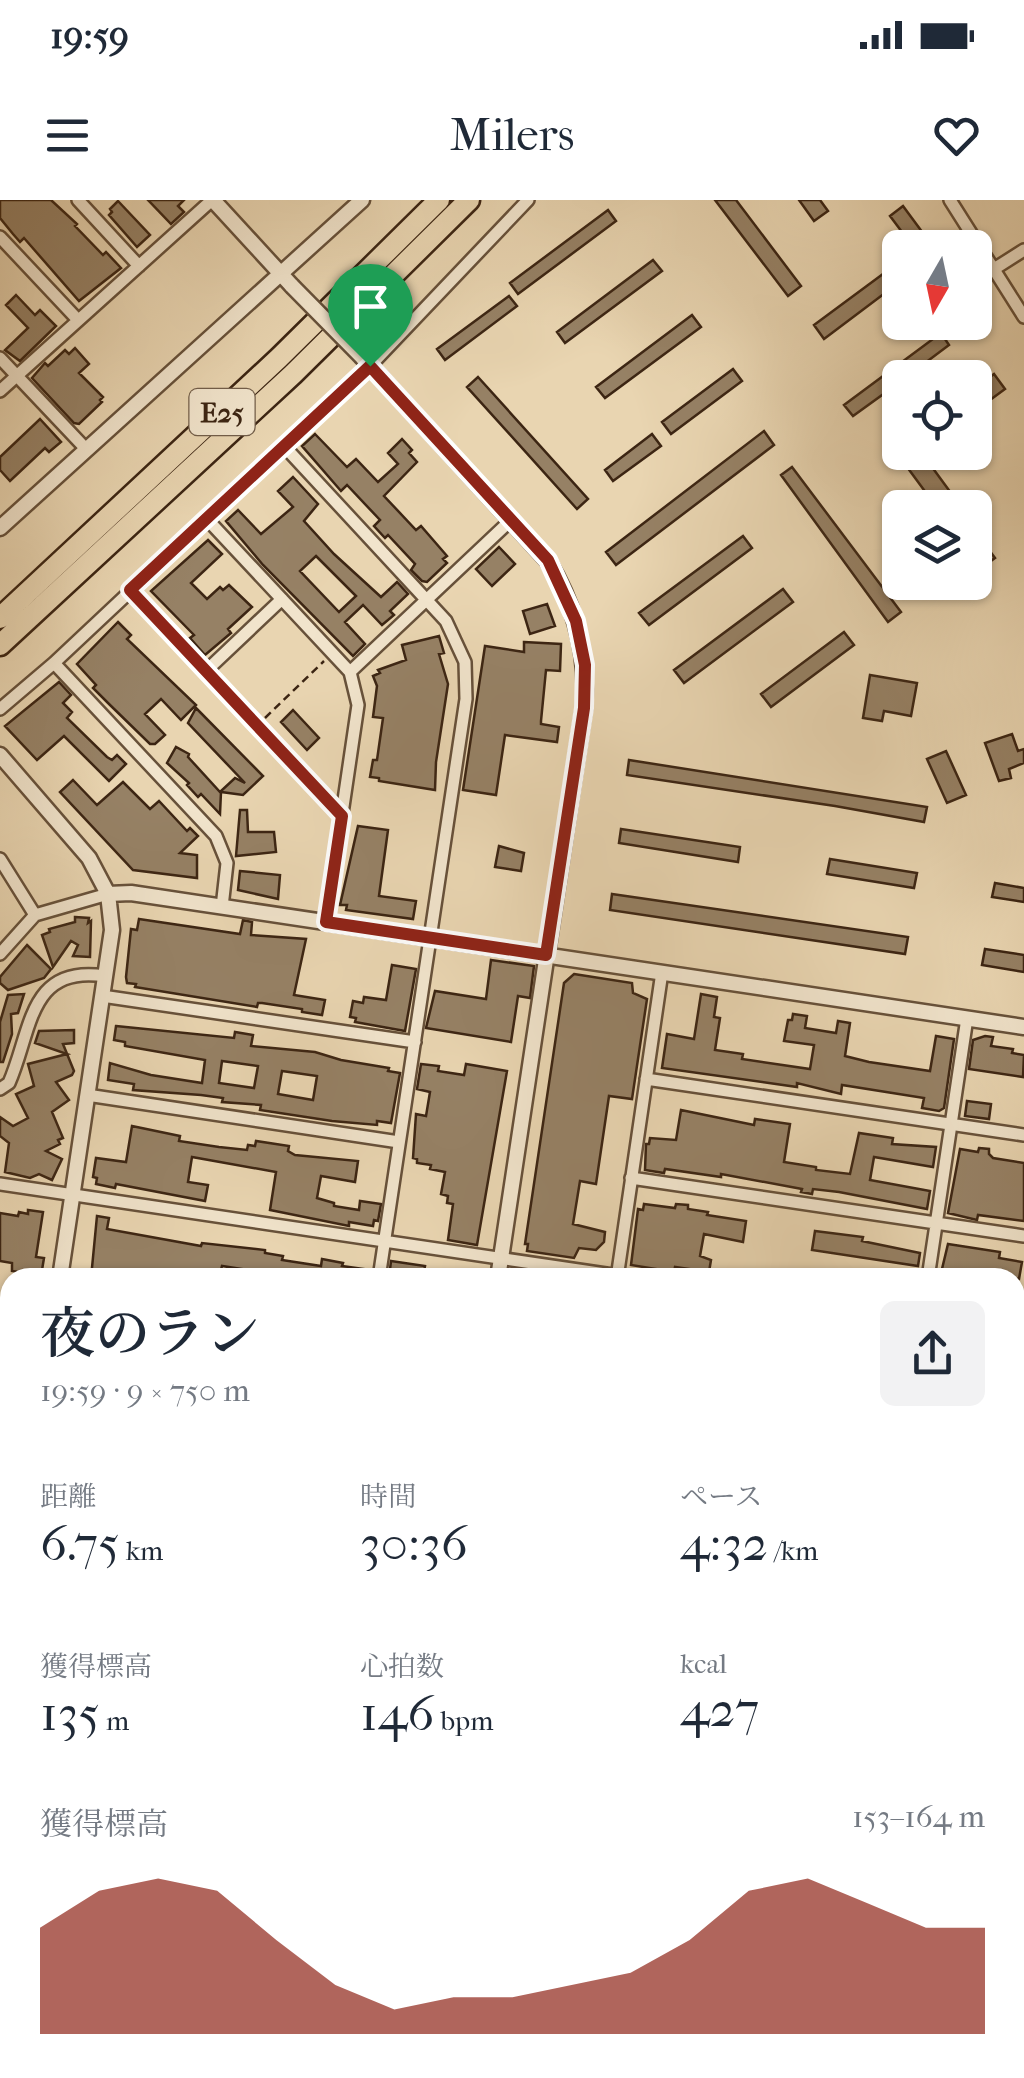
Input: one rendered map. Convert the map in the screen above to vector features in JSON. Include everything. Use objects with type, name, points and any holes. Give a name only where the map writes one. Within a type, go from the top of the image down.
[{"type":"highway","name":"E25","points":[[0,618],[238,398],[439,200]]},
{"type":"highway","name":"E25","points":[[0,645],[292,374],[468,200]]},
{"type":"street","points":[[78,200],[139,266]]},
{"type":"street","points":[[0,391],[212,200],[512,519],[560,580],[576,621],[585,665],[584,708],[500,1268]]},
{"type":"street","points":[[0,528],[362,200]]},
{"type":"street","points":[[0,709],[284,446],[528,200]]},
{"type":"street","points":[[950,200],[1024,317]]},
{"type":"street","points":[[0,237],[78,320]]},
{"type":"street","points":[[994,269],[1024,250]]},
{"type":"street","points":[[0,358],[86,449]]},
{"type":"street","points":[[284,446],[446,621],[465,662],[467,682],[380,1268]]},
{"type":"street","points":[[206,518],[350,672],[358,705],[326,922]]},
{"type":"street","points":[[350,672],[512,519]]},
{"type":"street","points":[[130,590],[342,816]]},
{"type":"street","points":[[206,671],[282,598]]},
{"type":"street","points":[[54,662],[216,836],[226,863],[222,906]]},
{"type":"street","points":[[0,755],[89,858],[108,894],[112,930],[61,1268]]},
{"type":"street","points":[[0,859],[35,916]]},
{"type":"street","points":[[0,954],[35,916],[108,894],[132,893],[1024,1026]]},
{"type":"street","points":[[618,1268],[662,972]]},
{"type":"street","points":[[0,1090],[9,1083],[32,1010],[43,993],[58,982],[84,973],[105,976]]},
{"type":"street","points":[[102,996],[414,1042]]},
{"type":"street","points":[[929,1268],[967,1018]]},
{"type":"street","points":[[646,1079],[1024,1135]]},
{"type":"street","points":[[88,1095],[399,1142]]},
{"type":"street","points":[[631,1178],[1024,1236]]},
{"type":"street","points":[[0,1184],[562,1268]]},
{"type":"path","points":[[256,726],[333,653]]},
{"type":"building","points":[[0,200],[51,200],[103,255],[106,252],[121,268],[79,301],[24,238],[20,242],[0,218]]},
{"type":"building","points":[[148,200],[184,200],[178,206],[184,212],[171,224]]},
{"type":"building","points":[[715,200],[736,200],[801,286],[788,296]]},
{"type":"building","points":[[799,200],[820,200],[828,211],[814,221]]},
{"type":"building","points":[[118,201],[150,235],[137,247],[109,215]]},
{"type":"building","points":[[903,206],[921,230],[900,230],[890,216]]},
{"type":"building","points":[[608,210],[616,221],[518,294],[510,283]]},
{"type":"building","points":[[653,260],[662,271],[565,343],[557,332]]},
{"type":"building","points":[[882,275],[882,295],[824,339],[814,325]]},
{"type":"building","points":[[16,295],[35,315],[40,310],[56,326],[20,361],[5,350],[28,328],[6,305]]},
{"type":"building","points":[[509,296],[517,306],[445,360],[437,349]]},
{"type":"building","points":[[692,315],[701,327],[605,398],[596,387]]},
{"type":"building","points":[[932,340],[946,340],[949,345],[929,360],[905,360]]},
{"type":"building","points":[[75,348],[89,364],[79,373],[103,397],[79,424],[32,378],[45,363],[48,366],[65,350],[69,354]]},
{"type":"building","points":[[733,369],[742,381],[671,434],[662,422]]},
{"type":"building","points":[[992,375],[1005,389],[992,399]]},
{"type":"building","points":[[478,377],[588,499],[577,509],[467,387]]},
{"type":"building","points":[[882,377],[882,395],[853,416],[844,405]]},
{"type":"building","points":[[40,419],[61,442],[49,452],[45,448],[10,481],[0,470],[0,457]]},
{"type":"building","points":[[764,431],[774,445],[616,565],[606,552]]},
{"type":"building","points":[[315,434],[347,467],[356,459],[378,482],[398,464],[388,453],[402,439],[412,450],[409,453],[417,462],[384,496],[416,530],[421,526],[447,556],[443,559],[447,563],[427,582],[411,570],[415,564],[388,535],[385,538],[374,526],[380,520],[347,485],[341,491],[302,446]]},
{"type":"building","points":[[652,434],[661,446],[613,481],[605,470]]},
{"type":"building","points":[[792,467],[882,587],[882,600],[892,600],[901,612],[888,622],[781,475]]},
{"type":"building","points":[[909,470],[934,470],[949,490],[924,490]]},
{"type":"building","points":[[293,477],[318,504],[304,521],[334,554],[381,597],[397,582],[408,594],[382,625],[363,605],[345,622],[365,644],[353,656],[263,565],[226,521],[238,510],[261,534],[293,507],[278,491]],"holes":[[[316,556],[356,596],[339,612],[300,571]]]},
{"type":"building","points":[[743,536],[752,548],[649,625],[639,613]]},
{"type":"building","points":[[208,540],[222,554],[191,583],[207,599],[220,587],[223,590],[229,585],[252,607],[228,629],[231,633],[205,655],[190,638],[194,635],[151,591]]},
{"type":"building","points":[[499,547],[515,564],[492,586],[476,569]]},
{"type":"building","points":[[783,589],[793,602],[684,683],[674,670]]},
{"type":"building","points":[[547,604],[555,626],[530,634],[523,611]]},
{"type":"building","points":[[118,622],[131,635],[127,639],[196,705],[181,720],[161,699],[145,714],[165,735],[155,744],[150,744],[93,688],[96,685],[77,664]]},
{"type":"building","points":[[844,632],[854,645],[771,707],[761,694]]},
{"type":"building","points":[[439,636],[444,653],[439,654],[448,684],[435,790],[370,777],[373,760],[377,760],[383,718],[373,717],[377,686],[373,676],[380,673],[378,670],[406,660],[402,645]]},
{"type":"building","points":[[524,642],[561,644],[560,671],[546,670],[541,721],[559,727],[557,742],[505,735],[496,795],[463,790],[485,646],[524,652]]},
{"type":"building","points":[[870,675],[917,683],[911,716],[884,711],[882,721],[863,718]]},
{"type":"building","points":[[59,682],[71,695],[63,703],[72,712],[67,718],[107,757],[112,760],[117,755],[126,764],[109,781],[64,736],[37,760],[5,726]]},
{"type":"building","points":[[196,708],[263,776],[243,795],[221,792],[220,814],[201,794],[198,797],[167,763],[176,747],[189,754],[220,792],[235,778],[245,783],[188,723]]},
{"type":"building","points":[[293,710],[319,738],[307,750],[281,722]]},
{"type":"building","points":[[1012,734],[1018,751],[1024,749],[1024,763],[1009,769],[1011,778],[999,781],[985,743]]},
{"type":"building","points":[[946,751],[966,795],[947,803],[927,759]]},
{"type":"building","points":[[629,760],[927,807],[924,822],[627,775]]},
{"type":"building","points":[[73,780],[97,805],[123,782],[150,809],[159,801],[187,831],[190,828],[198,836],[180,853],[197,855],[197,878],[133,870],[60,792]]},
{"type":"building","points":[[240,810],[247,810],[248,832],[274,832],[276,852],[236,856]]},
{"type":"building","points":[[358,826],[388,830],[379,896],[416,901],[413,919],[346,910],[347,905],[340,905]]},
{"type":"building","points":[[621,829],[740,847],[738,862],[619,843]]},
{"type":"building","points":[[499,846],[524,853],[521,871],[495,867]]},
{"type":"building","points":[[830,859],[917,873],[914,888],[827,874]]},
{"type":"building","points":[[240,871],[280,875],[278,899],[238,890]]},
{"type":"building","points":[[995,883],[1024,888],[1024,902],[992,897]]},
{"type":"building","points":[[612,894],[908,937],[905,954],[610,910]]},
{"type":"building","points":[[75,917],[91,921],[90,957],[73,956],[78,945],[71,941],[53,967],[42,935],[49,929],[75,922]]},
{"type":"building","points":[[139,919],[240,934],[243,920],[252,922],[251,935],[306,939],[294,995],[325,1000],[322,1015],[127,983],[131,929],[137,930]]},
{"type":"building","points":[[27,945],[51,969],[44,978],[8,990],[0,983],[0,977]]},
{"type":"building","points":[[985,949],[1024,955],[1024,972],[982,965]]},
{"type":"building","points":[[491,960],[534,966],[530,998],[518,996],[511,1042],[426,1028],[435,991],[486,999]]},
{"type":"building","points":[[392,965],[416,969],[405,1031],[355,1022],[356,1018],[350,1017],[353,1001],[363,1003],[364,997],[386,1000]]},
{"type":"building","points":[[574,974],[632,983],[633,993],[647,999],[632,1099],[609,1096],[596,1184],[580,1181],[573,1224],[605,1232],[604,1242],[596,1250],[579,1248],[574,1258],[527,1251],[525,1244],[564,983]]},
{"type":"building","points":[[24,994],[18,1013],[11,1014],[12,1034],[0,1062],[0,1022],[8,995]]},
{"type":"building","points":[[701,994],[717,997],[714,1017],[720,1018],[715,1050],[743,1054],[742,1059],[810,1069],[814,1045],[784,1041],[793,1014],[807,1016],[805,1028],[836,1033],[838,1021],[850,1023],[845,1056],[869,1062],[930,1071],[936,1036],[954,1039],[944,1108],[922,1108],[924,1098],[842,1085],[841,1094],[797,1083],[797,1087],[662,1068],[667,1034],[694,1039]]},
{"type":"building","points":[[116,1026],[234,1038],[235,1032],[253,1035],[251,1046],[315,1052],[389,1068],[388,1071],[400,1073],[391,1123],[332,1121],[260,1110],[261,1105],[222,1102],[223,1098],[133,1090],[134,1084],[108,1080],[110,1063],[151,1075],[202,1083],[205,1060],[125,1046],[125,1042],[114,1040]],"holes":[[[222,1061],[258,1066],[254,1088],[219,1083]],[[282,1071],[317,1076],[313,1100],[278,1094]]]},
{"type":"building","points":[[74,1030],[74,1043],[63,1044],[74,1071],[56,1082],[69,1100],[52,1112],[63,1138],[46,1151],[62,1159],[52,1180],[39,1174],[30,1178],[5,1172],[9,1143],[0,1136],[0,1117],[13,1126],[28,1118],[16,1094],[34,1086],[28,1064],[67,1054],[35,1043],[39,1031]]},
{"type":"building","points":[[993,1037],[991,1046],[1024,1055],[1023,1077],[969,1069],[973,1040]]},
{"type":"building","points":[[421,1064],[464,1075],[466,1064],[507,1071],[477,1245],[448,1240],[453,1204],[447,1203],[448,1196],[441,1194],[445,1172],[430,1169],[431,1165],[417,1163],[413,1158],[416,1114],[426,1116],[430,1092],[417,1089]]},
{"type":"building","points":[[967,1101],[991,1104],[989,1119],[965,1116]]},
{"type":"building","points":[[681,1110],[754,1125],[755,1119],[790,1124],[784,1162],[816,1170],[850,1174],[859,1133],[893,1138],[892,1144],[936,1147],[933,1167],[874,1157],[870,1180],[930,1191],[927,1209],[839,1192],[813,1189],[812,1194],[721,1174],[645,1170],[646,1144],[650,1138],[676,1140]]},
{"type":"building","points":[[132,1126],[180,1136],[179,1141],[247,1150],[256,1141],[289,1146],[288,1151],[295,1155],[358,1161],[355,1182],[321,1176],[317,1198],[334,1206],[359,1210],[360,1201],[381,1204],[378,1221],[374,1220],[373,1226],[349,1222],[349,1226],[270,1210],[276,1172],[192,1157],[188,1182],[208,1185],[205,1201],[116,1184],[115,1188],[96,1184],[96,1158],[126,1162]]},
{"type":"building","points":[[979,1148],[989,1149],[993,1158],[1024,1163],[1024,1221],[978,1215],[977,1220],[948,1213],[960,1149],[978,1152]]},
{"type":"building","points":[[644,1204],[675,1208],[676,1204],[688,1205],[688,1209],[708,1212],[707,1215],[746,1221],[743,1242],[704,1234],[700,1256],[711,1260],[710,1268],[631,1265],[638,1209],[643,1210]]},
{"type":"building","points":[[28,1210],[43,1212],[36,1257],[44,1258],[42,1268],[12,1268],[12,1263],[0,1261],[0,1213],[28,1214]]},
{"type":"building","points":[[97,1216],[109,1218],[107,1229],[201,1246],[202,1243],[265,1250],[283,1256],[282,1260],[321,1266],[322,1259],[356,1268],[222,1266],[92,1268]]},
{"type":"building","points":[[815,1231],[863,1237],[862,1241],[920,1253],[918,1266],[812,1250]]},
{"type":"building","points":[[948,1244],[1000,1252],[999,1258],[1022,1262],[1021,1268],[942,1268]]},
{"type":"building","points":[[391,1261],[425,1266],[425,1268],[390,1268]]},
{"type":"route","points":[[370,366],[548,560],[576,621],[586,687],[546,955],[326,922],[342,816],[130,590],[370,366]]}]
